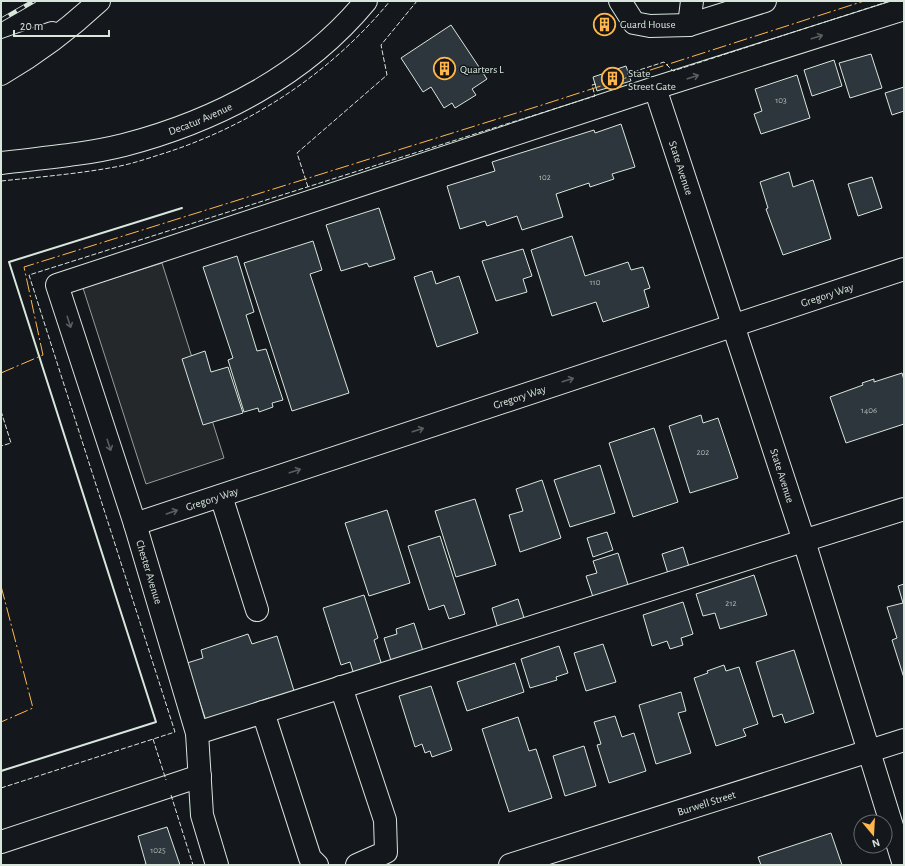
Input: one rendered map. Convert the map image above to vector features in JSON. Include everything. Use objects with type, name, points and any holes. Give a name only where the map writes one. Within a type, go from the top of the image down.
[{"type":"main road","points":[[1,74],[30,57],[72,26],[99,1]]},
{"type":"main road","name":"Decatur Avenue","points":[[1,163],[80,153],[123,145],[168,132],[207,117],[245,99],[280,79],[351,19],[366,1]]},
{"type":"main road","points":[[620,1],[634,23],[650,26],[689,25],[765,1]]},
{"type":"main road","points":[[689,25],[692,1]]},
{"type":"main road","points":[[656,88],[904,9]]},
{"type":"main road","points":[[1,51],[72,26]]},
{"type":"main road","name":"Chester Avenue","points":[[218,865],[202,815],[197,733],[135,524],[57,285],[656,88]]},
{"type":"main road","name":"State Avenue","points":[[656,88],[732,326],[804,541],[904,865]]},
{"type":"main road","name":"Gregory Way","points":[[135,524],[904,269]]},
{"type":"main road","points":[[221,496],[257,610]]},
{"type":"main road","points":[[197,733],[904,509]]},
{"type":"main road","points":[[341,687],[385,820],[386,852],[357,865]]},
{"type":"main road","points":[[263,712],[310,858],[317,865]]},
{"type":"main road","name":"Burwell Street","points":[[510,865],[904,740]]},
{"type":"main road","points":[[1,842],[200,776]]},
{"type":"shaded area","points":[[162,263],[224,458],[146,484],[83,288]]},
{"type":"building","name":"Guard House","points":[[606,15],[613,27],[604,32],[597,21]]},
{"type":"building","name":"Quarters L","points":[[451,25],[487,79],[472,89],[476,95],[455,108],[452,103],[444,108],[431,87],[423,92],[401,58]]},
{"type":"building","points":[[871,54],[882,88],[850,98],[839,63]]},
{"type":"building","points":[[834,60],[842,86],[812,96],[804,70]]},
{"type":"building","name":"State Street Gate","points":[[626,66],[631,81],[597,91],[593,77]]},
{"type":"building","points":[[797,75],[810,118],[761,134],[754,114],[762,111],[755,89]]},
{"type":"building","points":[[904,87],[904,111],[892,115],[885,93]]},
{"type":"building","points":[[621,124],[635,167],[612,174],[614,179],[590,187],[589,183],[556,194],[563,217],[522,230],[517,216],[487,226],[485,221],[460,229],[447,186],[495,171],[492,162],[594,130],[595,133]]},
{"type":"building","points":[[789,172],[793,187],[813,180],[831,239],[783,255],[766,209],[768,208],[760,182]]},
{"type":"building","points":[[872,177],[882,208],[858,216],[848,184]]},
{"type":"building","points":[[379,208],[395,259],[369,267],[367,263],[341,271],[326,225]]},
{"type":"building","points":[[572,236],[585,276],[628,262],[631,270],[643,267],[650,288],[644,290],[649,307],[603,322],[596,302],[552,316],[531,250]]},
{"type":"building","points":[[313,241],[322,270],[310,274],[349,393],[292,411],[244,263]]},
{"type":"building","points":[[523,249],[532,276],[523,279],[527,292],[496,301],[482,261]]},
{"type":"building","points":[[237,256],[254,312],[246,315],[257,351],[266,349],[283,400],[272,403],[273,407],[259,412],[258,408],[244,412],[228,360],[233,358],[203,267]]},
{"type":"building","points":[[432,271],[436,284],[459,276],[478,333],[437,347],[414,277]]},
{"type":"building","points":[[205,351],[211,372],[228,367],[243,413],[203,425],[182,359]]},
{"type":"building","points":[[902,373],[904,380],[904,424],[846,443],[830,397],[863,385],[862,383],[874,379],[874,382]]},
{"type":"building","points":[[701,415],[703,423],[718,418],[738,478],[690,493],[669,426]]},
{"type":"building","points":[[654,428],[678,502],[633,517],[609,443]]},
{"type":"building","points":[[600,465],[615,513],[570,527],[554,480]]},
{"type":"building","points":[[542,480],[561,538],[520,552],[509,515],[523,511],[516,489]]},
{"type":"building","points":[[475,499],[496,565],[456,577],[435,511]]},
{"type":"building","points":[[387,510],[410,583],[369,596],[345,523]]},
{"type":"building","points":[[607,532],[613,550],[593,557],[587,538]]},
{"type":"building","points":[[440,536],[465,614],[449,619],[444,605],[429,610],[408,546]]},
{"type":"building","points":[[683,547],[690,570],[669,577],[662,554]]},
{"type":"building","points":[[618,553],[630,591],[595,603],[586,576],[597,573],[593,561]]},
{"type":"building","points":[[754,575],[767,615],[720,629],[715,613],[703,616],[696,594]]},
{"type":"building","points":[[904,584],[904,678],[892,640],[897,638],[887,607],[903,603],[898,586]]},
{"type":"building","points":[[364,595],[378,638],[374,640],[384,672],[356,681],[350,662],[341,665],[323,608]]},
{"type":"building","points":[[518,599],[526,624],[499,632],[492,608]]},
{"type":"building","points":[[683,602],[693,634],[681,638],[683,645],[670,649],[667,641],[652,646],[643,615]]},
{"type":"building","points":[[414,623],[424,654],[393,667],[384,638],[397,634],[396,629]]},
{"type":"building","points":[[248,634],[252,644],[277,636],[295,694],[270,703],[269,698],[251,704],[252,708],[207,724],[187,663],[203,658],[201,650]]},
{"type":"building","points":[[603,644],[616,682],[586,691],[574,653]]},
{"type":"building","points":[[559,646],[568,673],[556,677],[557,680],[530,688],[521,659]]},
{"type":"building","points":[[794,650],[814,713],[785,723],[782,714],[773,717],[756,662]]},
{"type":"building","points":[[515,663],[524,692],[467,711],[457,682]]},
{"type":"building","points":[[724,665],[726,671],[739,667],[758,724],[743,729],[746,736],[716,746],[694,678],[708,673],[707,671]]},
{"type":"building","points":[[431,686],[452,750],[432,757],[430,751],[425,753],[422,744],[415,747],[399,696]]},
{"type":"building","points":[[681,692],[686,711],[678,713],[691,753],[656,764],[639,705]]},
{"type":"building","points":[[615,716],[622,737],[634,733],[646,771],[609,783],[597,745],[601,744],[594,722]]},
{"type":"building","points":[[518,717],[529,751],[536,749],[552,798],[509,812],[482,729]]},
{"type":"building","points":[[584,746],[596,786],[565,796],[553,756]]},
{"type":"building","points":[[167,827],[180,865],[142,865],[146,864],[138,836]]},
{"type":"building","points":[[831,833],[842,865],[761,865],[758,857]]},
{"type":"railway","points":[[1,20],[34,1]]},
{"type":"fence","points":[[1,181],[86,172],[128,164],[165,153],[229,127],[259,111],[316,73],[343,51],[390,1]]},
{"type":"fence","points":[[308,187],[297,153],[387,75],[381,45],[417,1]]},
{"type":"fence","points":[[627,74],[664,62],[673,71],[890,1]]},
{"type":"fence","points":[[1,788],[175,732],[29,275],[595,96],[592,85],[596,84]]},
{"type":"fence","points":[[1,411],[11,443],[1,446]]},
{"type":"fence","points":[[153,739],[166,780]]},
{"type":"fence","points":[[171,795],[193,865]]},
{"type":"wall","points":[[1,771],[156,722],[9,262],[182,208]]},
{"type":"power","points":[[1,373],[43,355],[24,267],[542,105],[864,1]]},
{"type":"power","points":[[1,586],[33,708],[1,722]]},
{"type":"place","name":"Guard House","points":[[605,24]]},
{"type":"place","name":"Quarters L","points":[[444,69]]},
{"type":"place","name":"State Street Gate","points":[[612,79]]}]
